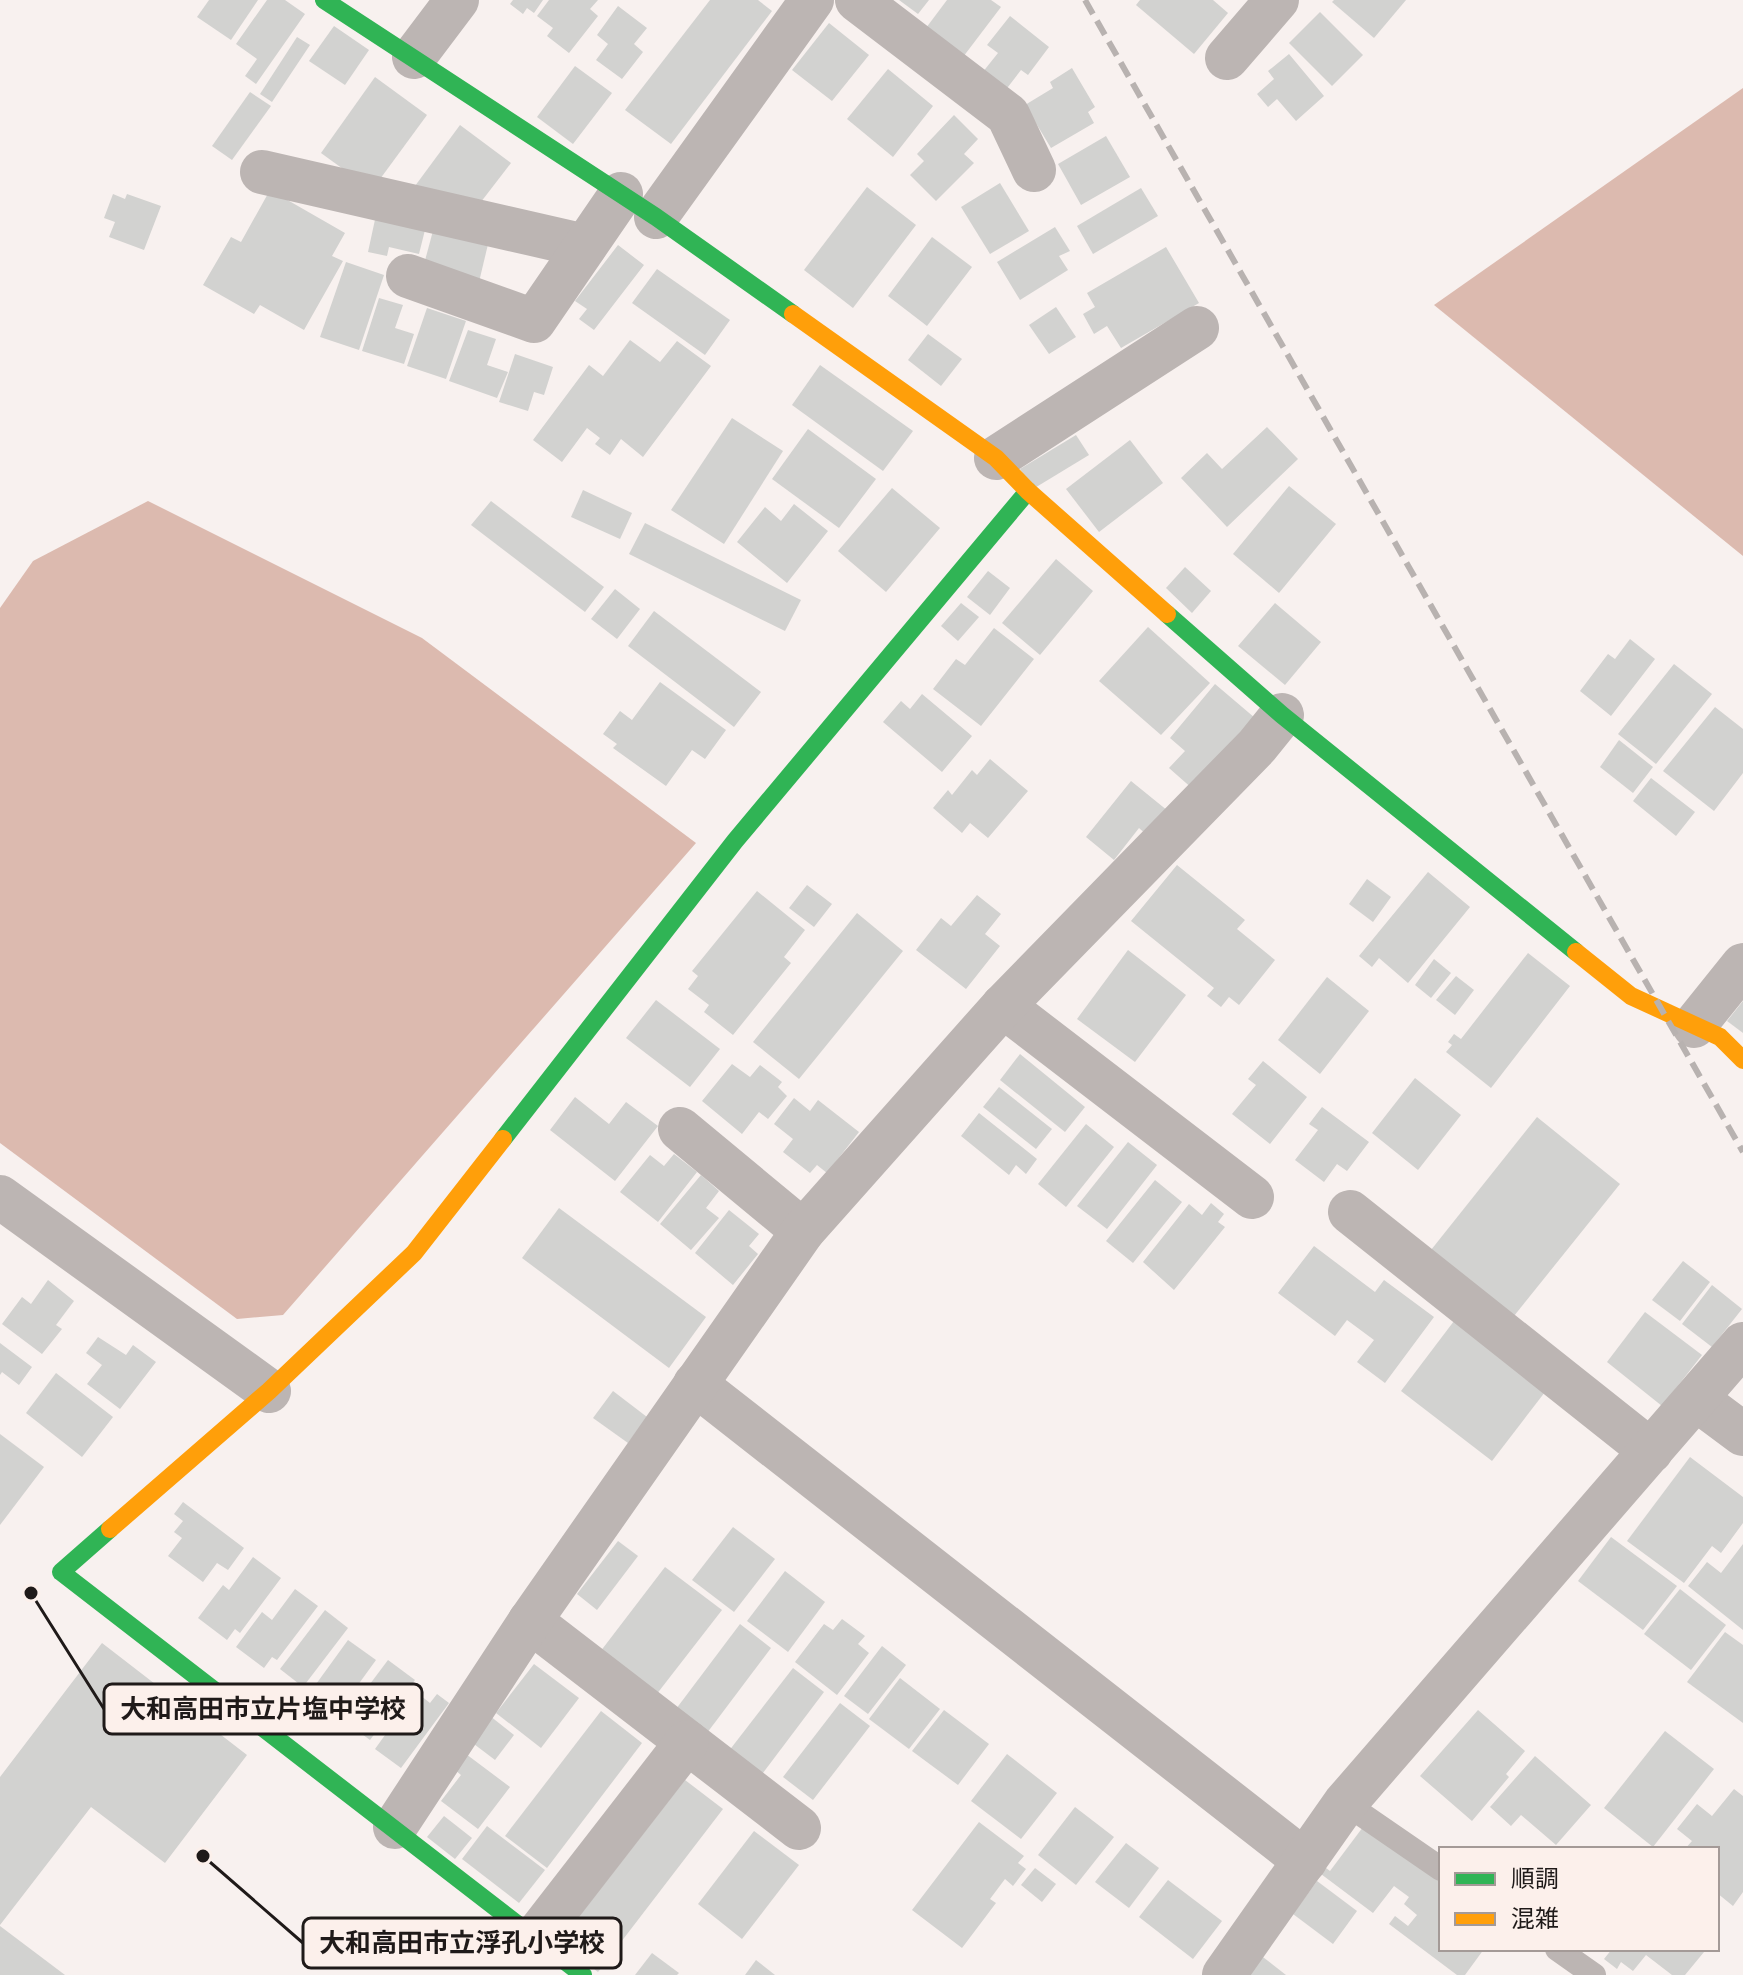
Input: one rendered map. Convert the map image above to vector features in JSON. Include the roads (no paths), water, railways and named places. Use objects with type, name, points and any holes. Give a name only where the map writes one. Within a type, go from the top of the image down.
[{"type":"street","points":[[324,0],[638,206],[996,458],[1028,491],[1282,715],[1631,996],[1720,1037],[1743,1060]]},
{"type":"street","points":[[414,57],[457,0]]},
{"type":"street","points":[[408,276],[534,321],[585,246],[638,206],[812,0]]},
{"type":"street","points":[[857,0],[1008,115],[1034,170]]},
{"type":"street","points":[[1227,58],[1277,0]]},
{"type":"street","points":[[262,172],[585,246]]},
{"type":"street","points":[[996,458],[1197,328]]},
{"type":"street","points":[[583,1975],[61,1572],[269,1391],[414,1253],[735,841],[1028,491]]},
{"type":"street","points":[[395,1827],[530,1621],[803,1231],[1003,1006],[1257,746],[1282,715]]},
{"type":"street","points":[[1694,1026],[1743,965]]},
{"type":"street","points":[[1003,1006],[1252,1197]]},
{"type":"street","points":[[680,1129],[803,1231]]},
{"type":"street","points":[[0,1197],[269,1391]]},
{"type":"street","points":[[1350,1212],[1651,1451]]},
{"type":"street","points":[[1224,1975],[1345,1803],[1743,1344]]},
{"type":"street","points":[[695,1384],[1305,1861]]},
{"type":"street","points":[[1696,1399],[1743,1434]]},
{"type":"street","points":[[530,1621],[799,1828]]},
{"type":"street","points":[[535,1938],[687,1742]]},
{"type":"lane","points":[[1345,1803],[1439,1868]]},
{"type":"lane","points":[[1560,1951],[1594,1975]]},
{"type":"railway","points":[[1085,0],[1743,1152]]},
{"type":"place","name":"大和高田市立片塩中学校","points":[[31,1593]]},
{"type":"place","name":"大和高田市立浮孔小学校","points":[[203,1856]]}]
